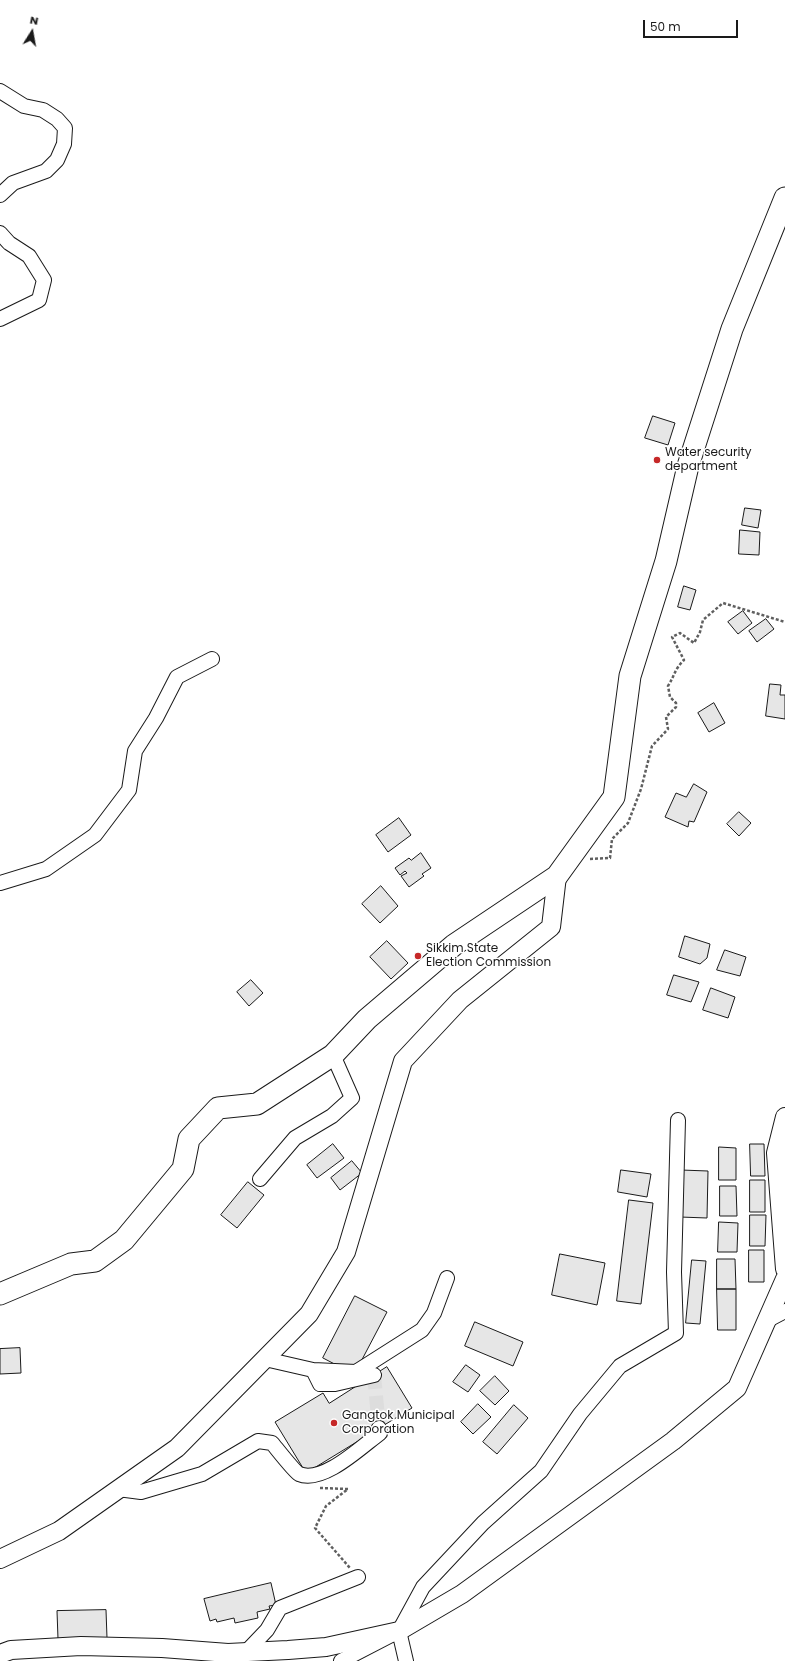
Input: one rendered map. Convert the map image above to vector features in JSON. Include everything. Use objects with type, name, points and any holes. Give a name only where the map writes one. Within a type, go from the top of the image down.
[{"type":"highway","points":[[0,1294],[71,1264],[95,1261],[124,1240],[183,1169],[189,1138],[218,1108],[256,1104],[333,1055],[367,1019],[398,994],[454,944],[557,876],[614,797],[630,676],[666,561],[688,466],[732,329],[785,198]]},
{"type":"main road","points":[[0,1559],[59,1531],[177,1448],[309,1314],[346,1252],[403,1061],[460,1000],[551,927],[557,876]]},
{"type":"main road","points":[[785,1117],[776,1153],[785,1269]]},
{"type":"main road","points":[[0,1654],[11,1650],[81,1646],[162,1648],[228,1653],[246,1652],[326,1647],[399,1631],[468,1590],[674,1441],[737,1388],[785,1279]]},
{"type":"street","points":[[0,91],[24,106],[43,110],[57,119],[65,128],[64,144],[57,160],[46,171],[13,183],[0,195]]},
{"type":"street","points":[[0,233],[9,243],[29,256],[44,280],[39,300],[0,319]]},
{"type":"street","points":[[0,883],[46,869],[94,835],[129,790],[135,751],[156,718],[177,677],[212,659]]},
{"type":"street","points":[[260,1179],[295,1138],[332,1116],[352,1098],[333,1055]]},
{"type":"street","points":[[342,1661],[399,1631],[423,1587],[483,1523],[541,1470],[580,1414],[620,1366],[676,1333],[674,1272],[678,1120]]},
{"type":"street","points":[[265,1359],[313,1370],[356,1372],[422,1330],[434,1312],[447,1278]]},
{"type":"street","points":[[768,1320],[785,1311]]},
{"type":"street","points":[[313,1370],[320,1384],[335,1384],[374,1375]]},
{"type":"street","points":[[118,1489],[141,1492],[202,1474],[258,1441],[272,1443],[298,1473],[309,1476],[329,1471],[380,1433],[379,1428]]},
{"type":"street","points":[[246,1652],[267,1630],[280,1608],[358,1577]]},
{"type":"street","points":[[399,1631],[406,1661]]},
{"type":"path","points":[[587,860],[610,858],[612,839],[628,823],[641,789],[652,746],[668,729],[666,717],[676,707],[676,703],[670,697],[668,686],[674,676],[675,669],[684,660],[672,637],[680,633],[694,643],[700,632],[703,620],[723,603],[785,622]]},
{"type":"path","points":[[319,1488],[348,1489],[326,1506],[315,1528],[358,1577]]},
{"type":"building","points":[[653,416],[675,423],[668,445],[645,438]]},
{"type":"building","points":[[745,508],[761,510],[758,528],[742,525]]},
{"type":"building","points":[[740,530],[760,532],[759,555],[739,554]]},
{"type":"building","points":[[684,586],[696,590],[690,610],[678,607]]},
{"type":"building","points":[[743,611],[752,623],[738,634],[728,622]]},
{"type":"building","points":[[766,619],[774,629],[757,642],[749,631]]},
{"type":"building","points":[[770,684],[781,685],[780,695],[785,695],[785,719],[766,716]]},
{"type":"building","points":[[714,703],[725,723],[709,732],[698,713]]},
{"type":"building","points":[[694,784],[707,792],[694,822],[689,821],[688,827],[665,817],[676,793],[686,797]]},
{"type":"building","points":[[739,812],[751,823],[739,836],[727,824]]},
{"type":"building","points":[[399,818],[411,835],[388,852],[376,835]]},
{"type":"building","points":[[421,853],[431,868],[422,874],[424,876],[409,887],[401,876],[407,873],[405,871],[400,875],[395,868],[409,858],[411,860]]},
{"type":"building","points":[[381,886],[398,906],[380,923],[362,904]]},
{"type":"building","points":[[685,936],[710,944],[707,958],[700,964],[679,957]]},
{"type":"building","points":[[387,941],[408,963],[391,979],[370,957]]},
{"type":"building","points":[[725,950],[746,957],[740,976],[717,970]]},
{"type":"building","points":[[674,975],[699,982],[691,1002],[667,995]]},
{"type":"building","points":[[251,980],[263,993],[249,1006],[237,992]]},
{"type":"building","points":[[711,988],[735,997],[728,1018],[703,1010]]},
{"type":"building","points":[[333,1144],[344,1158],[317,1178],[307,1165]]},
{"type":"building","points":[[750,1144],[764,1144],[765,1176],[751,1176]]},
{"type":"building","points":[[719,1147],[736,1148],[736,1180],[719,1180]]},
{"type":"building","points":[[352,1161],[362,1173],[340,1190],[331,1178]]},
{"type":"building","points":[[621,1170],[651,1174],[647,1197],[618,1192]]},
{"type":"building","points":[[681,1170],[708,1171],[707,1218],[680,1217]]},
{"type":"building","points":[[750,1180],[765,1180],[765,1212],[750,1212]]},
{"type":"building","points":[[248,1182],[264,1195],[237,1228],[221,1215]]},
{"type":"building","points":[[720,1186],[736,1186],[737,1216],[720,1216]]},
{"type":"building","points":[[629,1200],[653,1203],[641,1304],[617,1301]]},
{"type":"building","points":[[750,1215],[766,1215],[765,1246],[750,1246]]},
{"type":"building","points":[[719,1222],[738,1223],[737,1252],[718,1252]]},
{"type":"building","points":[[749,1250],[764,1250],[764,1282],[749,1282]]},
{"type":"building","points":[[560,1254],[605,1263],[597,1305],[552,1295]]},
{"type":"building","points":[[717,1259],[735,1259],[736,1289],[717,1289]]},
{"type":"building","points":[[692,1260],[706,1261],[700,1324],[686,1323]]},
{"type":"building","points":[[717,1289],[736,1289],[736,1330],[718,1330]]},
{"type":"building","points":[[355,1296],[387,1312],[356,1371],[346,1370],[323,1358]]},
{"type":"building","points":[[475,1322],[523,1342],[513,1366],[465,1346]]},
{"type":"building","points":[[20,1348],[21,1373],[0,1374],[0,1349]]},
{"type":"building","points":[[466,1365],[480,1375],[468,1392],[453,1382]]},
{"type":"building","points":[[387,1367],[412,1408],[306,1473],[275,1422],[323,1393],[329,1403]]},
{"type":"building","points":[[495,1376],[509,1391],[495,1405],[480,1391]]},
{"type":"building","points":[[478,1404],[491,1417],[473,1434],[461,1422]]},
{"type":"building","points":[[514,1405],[528,1418],[497,1454],[483,1442]]},
{"type":"building","points":[[271,1583],[276,1605],[269,1606],[270,1609],[257,1612],[258,1618],[235,1623],[234,1618],[217,1622],[216,1619],[210,1621],[204,1599]]},
{"type":"building","points":[[106,1610],[107,1638],[58,1639],[57,1611]]},
{"type":"tunnel","points":[[374,1375],[379,1428]]},
{"type":"place","name":"Water security department","points":[[657,460]]},
{"type":"place","name":"Sikkim State Election Commission","points":[[418,956]]},
{"type":"place","name":"Gangtok Municipal Corporation","points":[[334,1423]]}]
